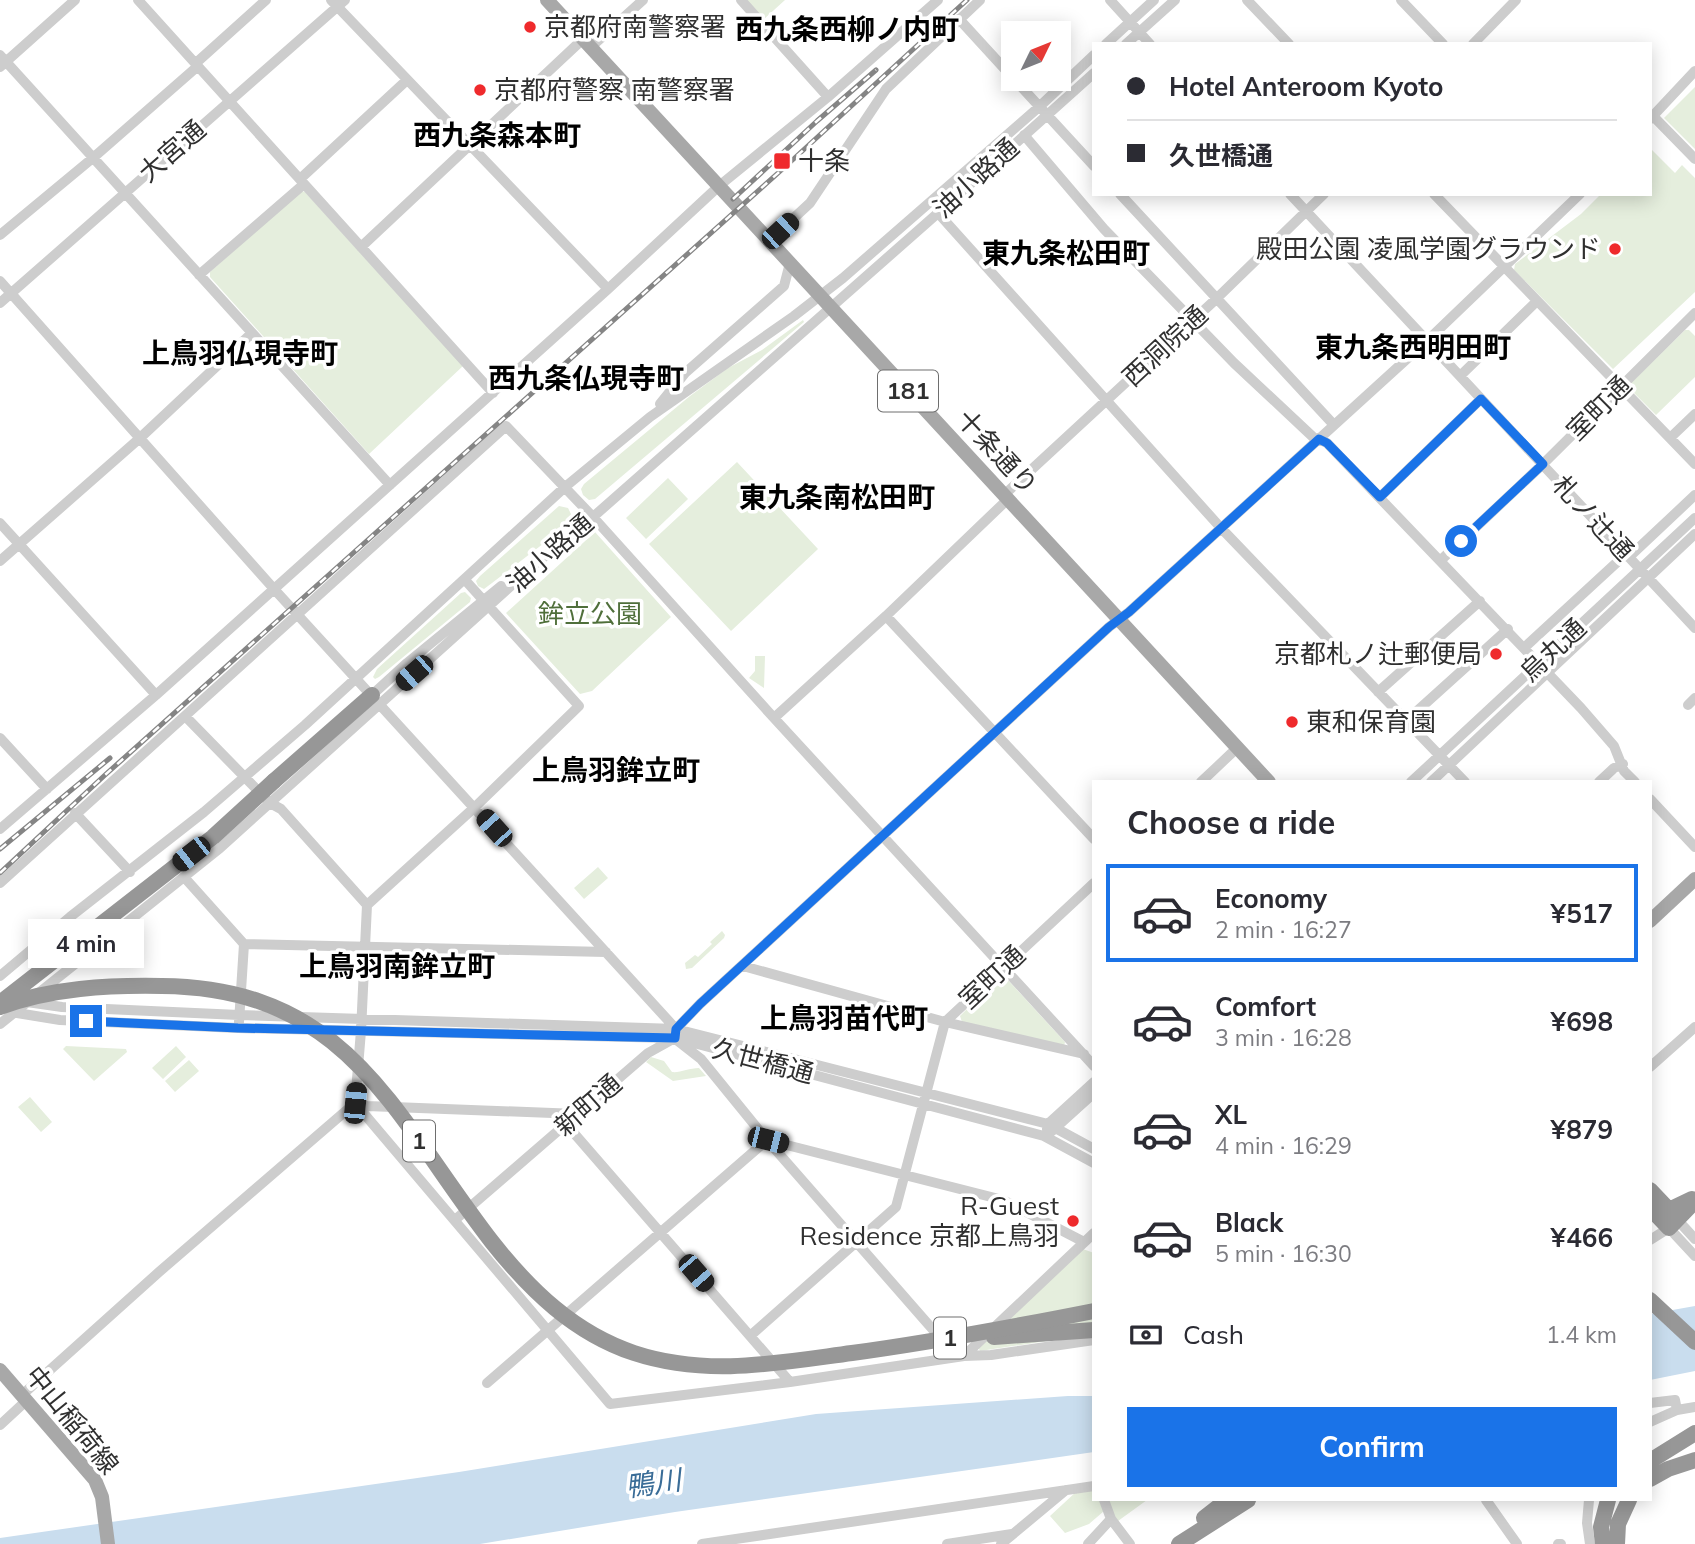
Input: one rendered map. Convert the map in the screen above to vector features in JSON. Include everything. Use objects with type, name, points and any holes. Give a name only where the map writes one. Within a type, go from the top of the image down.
[{"type":"highway","points":[[3,1008],[376,699]]},
{"type":"highway","name":"1","points":[[3,1008],[65,991],[145,985],[217,989],[265,1002],[318,1031],[365,1070],[502,1254],[539,1295],[581,1328],[630,1352],[682,1366],[730,1368],[867,1355],[994,1336],[1092,1317]]},
{"type":"highway","points":[[1652,1194],[1662,1216],[1695,1199]]},
{"type":"highway","points":[[1652,1302],[1695,1342]]},
{"type":"highway","name":"1","points":[[805,1360],[926,1342],[1092,1311]]},
{"type":"highway","points":[[1652,1312],[1695,1352]]},
{"type":"highway","points":[[994,1336],[1092,1331]]},
{"type":"highway","points":[[1652,1460],[1695,1433]]},
{"type":"highway","points":[[1652,1478],[1695,1460]]},
{"type":"highway","points":[[1196,1532],[1204,1518],[1226,1501]]},
{"type":"highway","points":[[1179,1544],[1246,1501]]},
{"type":"highway","points":[[1603,1544],[1601,1527],[1608,1501]]},
{"type":"highway","points":[[1617,1544],[1618,1524],[1629,1501]]},
{"type":"main road","name":"十条通り","points":[[547,0],[1267,780]]},
{"type":"main road","points":[[1652,919],[1695,879]]},
{"type":"main road","name":"中山稲荷線","points":[[0,1370],[95,1480],[102,1497],[108,1544]]},
{"type":"street","points":[[75,0],[2,61],[126,192],[390,485]]},
{"type":"street","points":[[138,0],[493,393]]},
{"type":"street","points":[[0,235],[94,158],[266,0]]},
{"type":"street","points":[[361,247],[470,145],[587,43],[643,0]]},
{"type":"street","points":[[741,0],[828,96]]},
{"type":"street","points":[[0,829],[275,589],[719,186],[938,0]]},
{"type":"street","points":[[769,241],[810,203],[886,89],[980,0]]},
{"type":"street","points":[[1110,0],[1148,42]]},
{"type":"street","points":[[1108,42],[1154,0]]},
{"type":"street","points":[[1128,42],[1175,0]]},
{"type":"street","points":[[1247,0],[1287,42]]},
{"type":"street","points":[[1401,0],[1441,42]]},
{"type":"street","points":[[1475,42],[1516,0]]},
{"type":"street","points":[[338,2],[407,80],[608,289]]},
{"type":"street","name":"大宮通","points":[[0,303],[230,101],[338,2]]},
{"type":"street","points":[[959,19],[1001,64]]},
{"type":"street","name":"油小路通","points":[[0,976],[245,776],[565,487],[650,417],[794,316],[825,301],[939,213],[1024,135],[1092,57]]},
{"type":"street","points":[[1695,71],[1652,118],[1695,159]]},
{"type":"street","name":"油小路通","points":[[376,699],[486,604],[593,517],[825,301],[1043,111],[1092,75]]},
{"type":"street","points":[[199,275],[407,80]]},
{"type":"street","points":[[1025,91],[1092,164]]},
{"type":"street","points":[[1024,135],[1104,229],[1193,320],[1313,437],[1327,443],[1525,647],[1604,733],[1614,746],[1624,771],[1632,780]]},
{"type":"street","points":[[1122,196],[1334,425]]},
{"type":"street","name":"札ノ辻通","points":[[1292,196],[1695,628]]},
{"type":"street","name":"西洞院通","points":[[774,718],[886,616],[1006,497],[1322,196]]},
{"type":"street","points":[[1436,196],[1695,464]]},
{"type":"street","name":"新町通","points":[[456,1219],[648,1053],[676,1033],[881,835],[1506,268],[1578,196]]},
{"type":"street","points":[[939,213],[1220,527],[1463,780]]},
{"type":"street","points":[[650,417],[685,373],[784,286],[790,263]]},
{"type":"street","points":[[0,281],[275,589],[606,951],[768,1140],[960,1356]]},
{"type":"street","points":[[1460,376],[1537,301]]},
{"type":"street","name":"室町通","points":[[1441,560],[1692,322]]},
{"type":"street","points":[[0,561],[140,438],[252,333]]},
{"type":"street","points":[[1380,497],[1481,399]]},
{"type":"street","points":[[1670,438],[1695,414]]},
{"type":"street","points":[[0,883],[506,426],[593,517],[1092,1064]]},
{"type":"street","points":[[1525,647],[1695,495]]},
{"type":"street","name":"烏丸通","points":[[1433,780],[1640,569],[1695,518]]},
{"type":"street","points":[[0,523],[156,695]]},
{"type":"street","name":"烏丸通","points":[[1413,780],[1648,578],[1695,534]]},
{"type":"street","points":[[0,1425],[24,1398],[159,1272],[355,1103],[367,905],[475,807],[579,706],[465,580]]},
{"type":"street","points":[[1378,692],[1480,601]]},
{"type":"street","points":[[886,616],[1092,837]]},
{"type":"street","points":[[1406,721],[1508,629]]},
{"type":"street","points":[[0,1024],[3,1008],[27,1002],[164,894],[270,803],[376,699]]},
{"type":"street","points":[[185,716],[270,803],[281,809],[367,905]]},
{"type":"street","points":[[0,738],[47,789]]},
{"type":"street","points":[[1203,780],[1237,748]]},
{"type":"street","points":[[1601,780],[1623,764]]},
{"type":"street","points":[[1652,801],[1695,847]]},
{"type":"street","points":[[75,813],[130,872]]},
{"type":"street","points":[[139,864],[164,894]]},
{"type":"street","points":[[184,877],[244,944],[238,1028]]},
{"type":"street","name":"室町通","points":[[750,1336],[896,1207],[945,1022],[1092,885]]},
{"type":"street","points":[[244,944],[606,951]]},
{"type":"street","points":[[743,966],[945,1022],[1084,1054]]},
{"type":"street","name":"久世橋通","points":[[0,994],[27,1002],[62,1007],[505,1022],[676,1033],[925,1098],[1052,1126],[1092,1148]]},
{"type":"street","name":"久世橋通","points":[[3,1008],[61,1020],[238,1028],[504,1035],[676,1033]]},
{"type":"street","points":[[138,1023],[139,1010]]},
{"type":"street","points":[[504,1035],[505,1022]]},
{"type":"street","points":[[1652,1065],[1695,1027]]},
{"type":"street","points":[[1044,1136],[1092,1084]]},
{"type":"street","points":[[1052,1126],[1092,1095]]},
{"type":"street","name":"久世橋通","points":[[925,1098],[1044,1136],[1092,1162]]},
{"type":"street","points":[[355,1103],[367,1106],[578,1114]]},
{"type":"street","points":[[355,1103],[610,1404],[1092,1340]]},
{"type":"street","points":[[566,1124],[790,1381]]},
{"type":"street","points":[[768,1140],[1003,1200],[1084,1242]]},
{"type":"street","points":[[487,1383],[768,1140]]},
{"type":"street","points":[[1662,1216],[1695,1239]]},
{"type":"street","points":[[1652,1236],[1662,1216]]},
{"type":"street","points":[[1662,1216],[1695,1256]]},
{"type":"street","points":[[960,1356],[1092,1236]]},
{"type":"street","points":[[1652,1402],[1675,1399],[1677,1410]]},
{"type":"street","points":[[1652,1421],[1677,1410],[1695,1407]]},
{"type":"street","points":[[702,1544],[1092,1486]]},
{"type":"street","points":[[1001,1544],[1068,1488]]},
{"type":"street","points":[[1104,1501],[1111,1519],[1130,1544]]},
{"type":"street","points":[[1589,1501],[1587,1523],[1590,1544]]},
{"type":"street","points":[[1491,1502],[1517,1544]]},
{"type":"street","points":[[1088,1544],[1111,1519]]},
{"type":"street","points":[[947,1544],[1012,1534]]},
{"type":"green space","points":[[745,0],[785,0],[763,20]]},
{"type":"green space","points":[[1695,87],[1695,149],[1664,118]]},
{"type":"green space","name":"殿田公園 凌風学園グラウンド","points":[[1652,150],[1675,173],[1682,165],[1695,178],[1695,292],[1613,369],[1514,270],[1515,264],[1581,214],[1599,196],[1652,196]]},
{"type":"green space","points":[[301,191],[305,192],[463,366],[369,454],[210,277],[210,272]]},
{"type":"green space","points":[[803,320],[804,322],[595,499],[589,500],[583,495],[581,489],[584,484],[690,396]]},
{"type":"green space","points":[[1685,330],[1695,336],[1695,377],[1656,415],[1632,391],[1632,382]]},
{"type":"green space","points":[[737,462],[818,549],[731,631],[649,544]]},
{"type":"green space","points":[[668,478],[688,499],[646,539],[626,518]]},
{"type":"green space","points":[[559,506],[568,508],[571,514],[569,524],[484,589],[478,586],[476,581],[480,576]]},
{"type":"green space","name":"鉾立公園","points":[[595,532],[671,617],[592,691],[580,694],[506,613]]},
{"type":"green space","points":[[465,592],[471,598],[470,602],[379,677],[373,677],[377,669]]},
{"type":"green space","points":[[755,656],[765,656],[764,688],[749,678],[755,671]]},
{"type":"green space","points":[[598,867],[608,878],[584,899],[574,888]]},
{"type":"green space","points":[[722,931],[724,938],[692,968],[686,969],[685,963],[695,955],[698,957]]},
{"type":"green space","points":[[998,978],[1006,978],[1065,1042],[1064,1047],[962,1022],[960,1016]]},
{"type":"green space","points":[[66,1046],[126,1049],[127,1052],[94,1081],[63,1049]]},
{"type":"green space","points":[[176,1046],[186,1057],[163,1079],[152,1068]]},
{"type":"green space","points":[[651,1057],[664,1061],[672,1072],[699,1068],[706,1076],[673,1081],[646,1062]]},
{"type":"green space","points":[[189,1060],[199,1071],[175,1092],[165,1081]]},
{"type":"green space","points":[[30,1097],[52,1122],[41,1132],[18,1107]]},
{"type":"green space","points":[[1080,1248],[1092,1252],[1092,1334],[980,1351],[978,1347]]},
{"type":"green space","points":[[1092,1490],[1092,1501],[1100,1501],[1104,1511],[1089,1524],[1065,1533],[1050,1516],[1077,1491]]},
{"type":"green space","points":[[1108,1501],[1146,1501],[1118,1521]]},
{"type":"water","points":[[1695,1306],[1695,1371],[1652,1380],[1652,1314]]},
{"type":"water","name":"鴨川","points":[[1092,1396],[1092,1452],[675,1512],[480,1544],[0,1544],[0,1538],[459,1472],[816,1414]]},
{"type":"railway","points":[[0,873],[105,775],[787,165],[967,0]]},
{"type":"railway","points":[[733,199],[876,70]]},
{"type":"railway","points":[[0,849],[110,758]]},
{"type":"place","name":"京都府南警察署","points":[[530,27]]},
{"type":"place","name":"京都府警察 南警察署","points":[[480,90]]},
{"type":"place","name":"十条","points":[[782,161]]},
{"type":"place","name":"殿田公園 凌風学園グラウンド","points":[[1615,249]]},
{"type":"place","name":"京都札ノ辻郵便局","points":[[1496,654]]},
{"type":"place","name":"東和保育園","points":[[1292,722]]},
{"type":"place","name":"R-Guest Residence 京都上鳥羽","points":[[1073,1221]]},
{"type":"district","name":"西九条西柳ノ内町","points":[[847,29]]},
{"type":"district","name":"西九条森本町","points":[[497,135]]},
{"type":"district","name":"東九条松田町","points":[[1066,253]]},
{"type":"district","name":"東九条西明田町","points":[[1413,347]]},
{"type":"district","name":"上鳥羽仏現寺町","points":[[240,353]]},
{"type":"district","name":"西九条仏現寺町","points":[[586,378]]},
{"type":"district","name":"東九条南松田町","points":[[837,497]]},
{"type":"district","name":"上鳥羽鉾立町","points":[[616,770]]},
{"type":"district","name":"上鳥羽南鉾立町","points":[[397,966]]},
{"type":"district","name":"上鳥羽苗代町","points":[[844,1018]]},
{"type":"route","points":[[86,1021],[238,1028],[675,1038],[676,1029],[700,1004],[872,844],[1319,439],[1327,443],[1380,497],[1481,399],[1543,464],[1461,541]]}]
